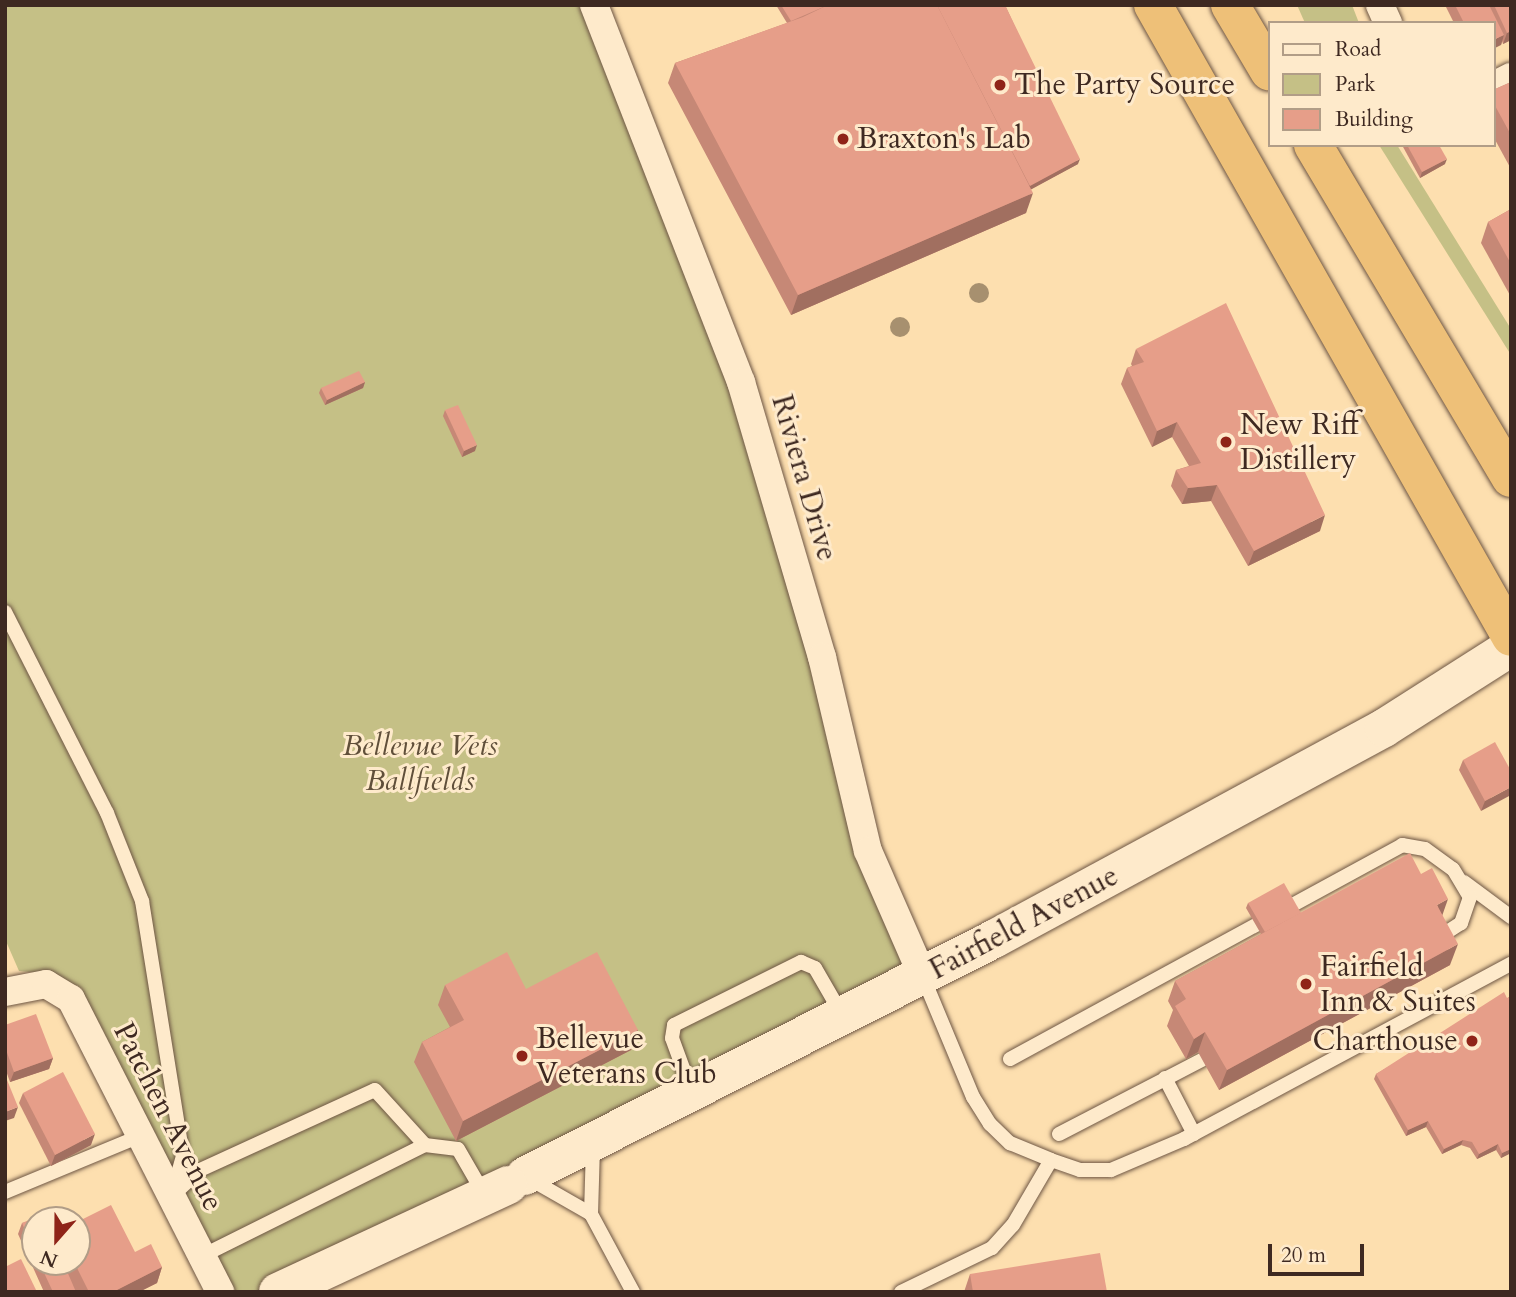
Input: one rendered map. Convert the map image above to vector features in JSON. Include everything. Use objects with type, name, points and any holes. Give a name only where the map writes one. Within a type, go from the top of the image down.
[{"type":"highway","points":[[1153,5],[1511,637]]},
{"type":"highway","points":[[1230,5],[1268,69]]},
{"type":"highway","points":[[1314,147],[1511,478]]},
{"type":"main road","name":"Fairfield Avenue","points":[[278,1292],[506,1186],[923,977],[1384,728],[1511,647]]},
{"type":"street","name":"Riviera Drive","points":[[594,5],[741,382],[822,657],[868,851],[923,977]]},
{"type":"street","points":[[1380,5],[1387,21]]},
{"type":"street","points":[[1495,85],[1511,77]]},
{"type":"street","name":"Patchen Avenue","points":[[5,992],[46,984],[71,999],[220,1292]]},
{"type":"lane","points":[[5,612],[107,813],[142,901],[183,1156],[172,1197]]},
{"type":"lane","points":[[1010,1059],[1380,853],[1402,845],[1425,849],[1511,917]]},
{"type":"lane","points":[[1436,939],[1461,923],[1470,897],[1460,879]]},
{"type":"lane","points":[[692,1093],[672,1038],[674,1025],[801,962],[815,968],[844,1017]]},
{"type":"lane","points":[[923,977],[973,1097],[990,1124],[1010,1143],[1051,1160],[1080,1170],[1111,1170],[1194,1134],[1511,964]]},
{"type":"lane","points":[[1059,1134],[1202,1060]]},
{"type":"lane","points":[[1165,1078],[1194,1134]]},
{"type":"lane","points":[[172,1197],[200,1170],[375,1090],[425,1145]]},
{"type":"lane","points":[[5,1192],[140,1136]]},
{"type":"lane","points":[[593,1142],[591,1214],[633,1292]]},
{"type":"lane","points":[[202,1256],[425,1145],[458,1149],[506,1186],[591,1214]]},
{"type":"lane","points":[[901,1292],[992,1248],[1013,1226],[1051,1160]]},
{"type":"green space","name":"Bellevue Vets Ballfields","points":[[5,5],[594,5],[693,251],[868,851],[923,977],[278,1292],[220,1292],[140,1136],[40,973],[19,971],[5,939]]},
{"type":"green space","points":[[1297,5],[1352,5],[1358,21],[1304,21]]},
{"type":"green space","points":[[1380,147],[1398,147],[1511,329],[1511,355]]},
{"type":"building","points":[[781,5],[828,5],[791,21]]},
{"type":"building","name":"Braxton's Lab","points":[[828,5],[937,5],[1033,193],[798,295],[675,63],[803,17]]},
{"type":"building","name":"The Party Source","points":[[937,5],[1005,5],[1080,159],[1030,186]]},
{"type":"building","points":[[1455,5],[1489,5],[1504,35],[1495,39],[1495,21],[1463,21]]},
{"type":"building","points":[[1494,5],[1511,5],[1511,31],[1507,33]]},
{"type":"building","points":[[1511,82],[1511,135],[1495,106],[1495,89]]},
{"type":"building","points":[[1408,147],[1440,147],[1447,159],[1422,172]]},
{"type":"building","points":[[1511,209],[1511,264],[1488,222]]},
{"type":"building","name":"New Riff Distillery","points":[[1226,303],[1325,515],[1254,551],[1217,485],[1188,488],[1176,470],[1201,463],[1177,422],[1157,431],[1127,368],[1144,362],[1136,349]]},
{"type":"building","points":[[359,371],[365,382],[327,400],[321,388]]},
{"type":"building","points":[[458,405],[477,445],[464,451],[445,410]]},
{"type":"building","points":[[1495,742],[1511,771],[1511,787],[1485,801],[1463,760]]},
{"type":"building","name":"Fairfield Inn & Suites","points":[[1410,853],[1421,874],[1432,868],[1448,899],[1437,905],[1458,944],[1227,1070],[1205,1032],[1194,1039],[1175,1006],[1186,999],[1175,981]]},
{"type":"building","points":[[1284,883],[1301,913],[1265,932],[1248,903]]},
{"type":"building","name":"Bellevue Veterans Club","points":[[507,952],[526,989],[597,952],[638,1030],[463,1121],[422,1042],[464,1020],[445,985]]},
{"type":"building","name":"Charthouse","points":[[1504,992],[1507,998],[1511,996],[1511,1149],[1502,1153],[1498,1144],[1479,1154],[1472,1142],[1463,1140],[1444,1149],[1428,1121],[1408,1130],[1376,1074]]},
{"type":"building","points":[[36,1014],[53,1058],[14,1072],[5,1047],[5,1025]]},
{"type":"building","points":[[63,1072],[95,1134],[55,1155],[23,1093]]},
{"type":"building","points":[[5,1075],[18,1107],[5,1112]]},
{"type":"building","points":[[111,1205],[135,1252],[151,1244],[162,1267],[113,1292],[89,1292],[81,1276],[91,1276],[91,1215]]},
{"type":"building","points":[[1100,1253],[1107,1292],[973,1292],[970,1274]]},
{"type":"building","points":[[21,1259],[21,1276],[29,1276],[37,1292],[5,1292],[5,1267]]},
{"type":"building","points":[[46,1276],[69,1276],[76,1292],[53,1292]]},
{"type":"place","name":"The Party Source","points":[[1000,85]]},
{"type":"place","name":"Braxton's Lab","points":[[843,139]]},
{"type":"place","name":"New Riff Distillery","points":[[1226,442]]},
{"type":"place","name":"Fairfield Inn & Suites","points":[[1306,984]]},
{"type":"place","name":"Charthouse","points":[[1472,1041]]},
{"type":"place","name":"Bellevue Veterans Club","points":[[522,1056]]}]
